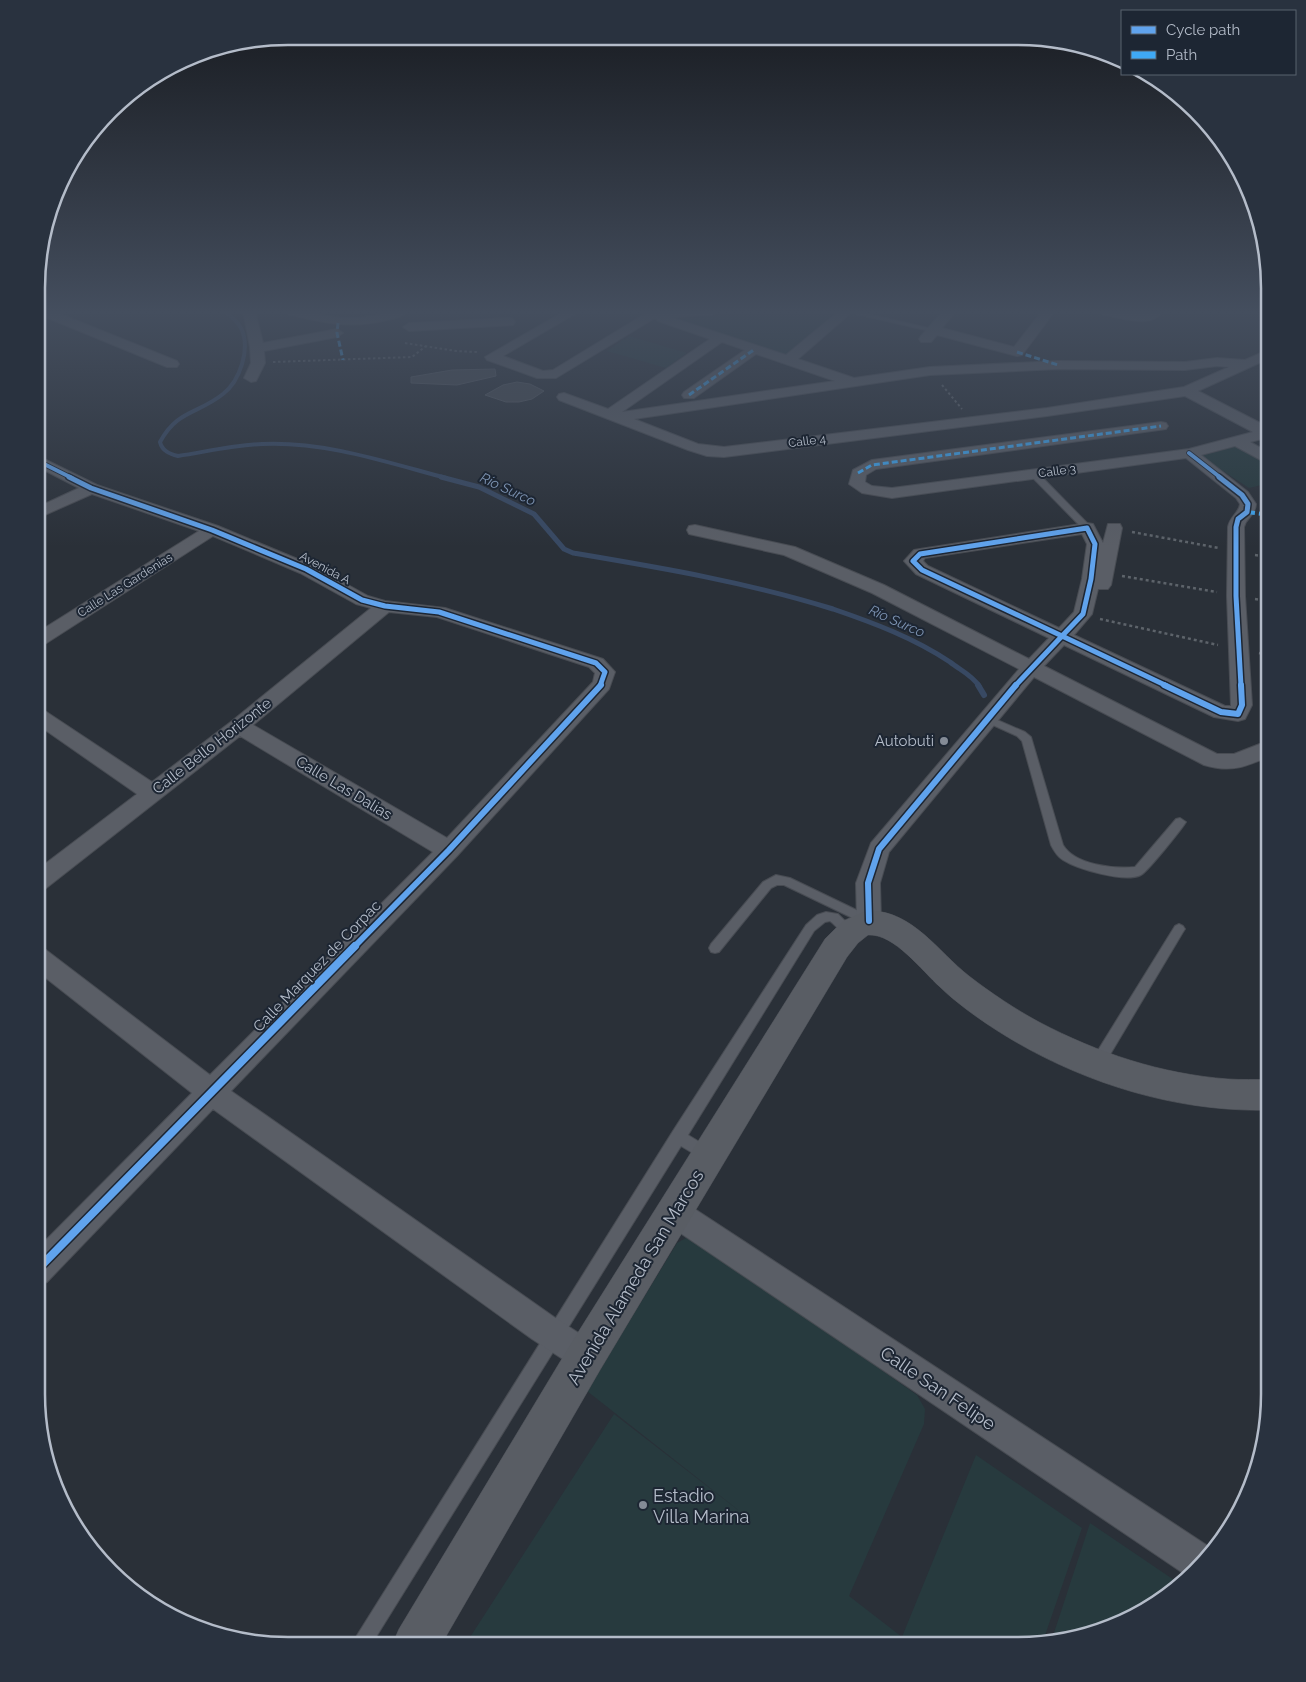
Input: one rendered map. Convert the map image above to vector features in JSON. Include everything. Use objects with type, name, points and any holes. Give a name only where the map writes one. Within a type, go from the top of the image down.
[{"type":"street","points":[[615,415],[650,389]]},
{"type":"street","points":[[689,394],[696,389]]},
{"type":"street","points":[[615,415],[806,389]]},
{"type":"street","name":"Calle 4","points":[[564,397],[615,415],[693,447],[724,452],[1047,412],[1190,389]]},
{"type":"street","points":[[1187,391],[1261,429]]},
{"type":"street","points":[[1047,412],[1100,466]]},
{"type":"street","points":[[1073,438],[1161,426]]},
{"type":"street","name":"Calle 3","points":[[1073,438],[872,465],[858,473],[857,484],[868,490],[882,493],[1189,453],[1261,435]]},
{"type":"street","points":[[1238,441],[1261,455]]},
{"type":"street","points":[[1083,614],[1091,579],[1095,544],[1087,528],[920,554],[913,561],[922,570],[1221,712],[1238,714],[1242,705],[1236,596],[1236,527],[1238,519],[1247,512],[1248,504],[1242,494],[1189,453]]},
{"type":"street","name":"Avenida A","points":[[45,465],[91,488],[212,530],[306,569],[362,600],[385,606],[438,612],[596,663],[606,672]]},
{"type":"street","points":[[45,510],[91,488]]},
{"type":"street","points":[[1114,528],[1106,573],[1095,604],[1030,669],[878,849],[868,883],[859,926],[892,927],[921,949],[958,985],[1018,1027],[1096,1066],[1169,1086],[1238,1097],[1261,1096]]},
{"type":"street","name":"Calle Las Gardenias","points":[[45,636],[212,530]]},
{"type":"street","points":[[695,530],[789,552],[878,589],[1030,669],[1211,760],[1224,764],[1234,763],[1261,751]]},
{"type":"street","name":"Calle Bello Horizonte","points":[[45,878],[239,726],[385,606]]},
{"type":"street","name":"Calle Marquez de Corpac","points":[[45,1262],[448,850],[602,684],[606,672]]},
{"type":"street","points":[[45,721],[152,793]]},
{"type":"street","name":"Calle Las Dalias","points":[[239,726],[448,850]]},
{"type":"street","name":"Avenida Alameda San Marcos","points":[[420,1637],[586,1356],[836,948],[859,926]]},
{"type":"street","points":[[45,963],[211,1092],[554,1336],[586,1356]]},
{"type":"street","name":"Calle San Felipe","points":[[674,1212],[1196,1560]]},
{"type":"lane","points":[[1035,474],[1087,528]]},
{"type":"lane","points":[[988,719],[1021,734],[1027,740],[1056,844],[1065,856],[1089,866],[1129,873],[1138,871],[1180,822]]},
{"type":"lane","points":[[716,948],[767,885],[776,880],[786,881],[859,926]]},
{"type":"lane","points":[[365,1637],[810,928],[819,918],[830,916],[859,926]]},
{"type":"lane","points":[[1096,1066],[1179,929]]},
{"type":"lane","points":[[678,1136],[709,1156]]},
{"type":"path","points":[[946,389],[972,420]]},
{"type":"path","points":[[1114,528],[1261,556]]},
{"type":"path","points":[[1106,573],[1261,600]]},
{"type":"path","points":[[1083,614],[1106,621],[1261,654]]},
{"type":"green space","points":[[1238,446],[1261,461],[1261,485],[1249,488],[1200,456]]},
{"type":"green space","points":[[686,1238],[696,1240],[917,1395],[925,1409],[924,1424],[849,1596],[902,1637],[470,1637],[614,1414],[756,1524],[587,1391],[677,1243]]},
{"type":"green space","points":[[976,1455],[1082,1528],[1045,1635],[902,1637]]},
{"type":"green space","points":[[1090,1523],[1174,1580],[1153,1596],[1125,1612],[1081,1629],[1054,1634]]},
{"type":"building","points":[[495,389],[544,391],[532,399],[519,402],[506,402],[485,395]]},
{"type":"waterway","name":"Río Surco","points":[[228,389],[214,400],[181,418],[174,424],[160,442],[163,448],[167,452],[178,456],[230,447],[262,444],[308,446],[378,459],[446,478]]},
{"type":"waterway","name":"Río Surco","points":[[441,477],[479,487],[534,514],[564,549],[573,553],[736,583],[833,609],[908,638],[950,662],[966,673],[979,686]]},
{"type":"waterway","name":"Río Surco","points":[[978,685],[984,695]]},
{"type":"marked path","points":[[689,395],[697,389]]},
{"type":"marked path","points":[[858,473],[872,465],[1161,426]]},
{"type":"marked path","points":[[1247,512],[1261,514]]},
{"type":"cycle path","points":[[869,921],[868,883],[879,849],[1030,669],[1083,614],[1091,579],[1095,544],[1087,528],[920,554],[913,561],[922,570],[1221,712],[1238,714],[1242,705],[1236,596],[1236,527],[1238,519],[1247,512],[1248,504],[1242,495],[1189,453]]},
{"type":"cycle path","points":[[45,465],[91,488],[212,530],[306,569],[362,600],[385,606],[439,612],[596,663],[605,672],[602,684],[449,850],[45,1262]]},
{"type":"place","name":"Autobuti","points":[[944,741]]},
{"type":"place","name":"Estadio Villa Marina","points":[[643,1505]]}]
